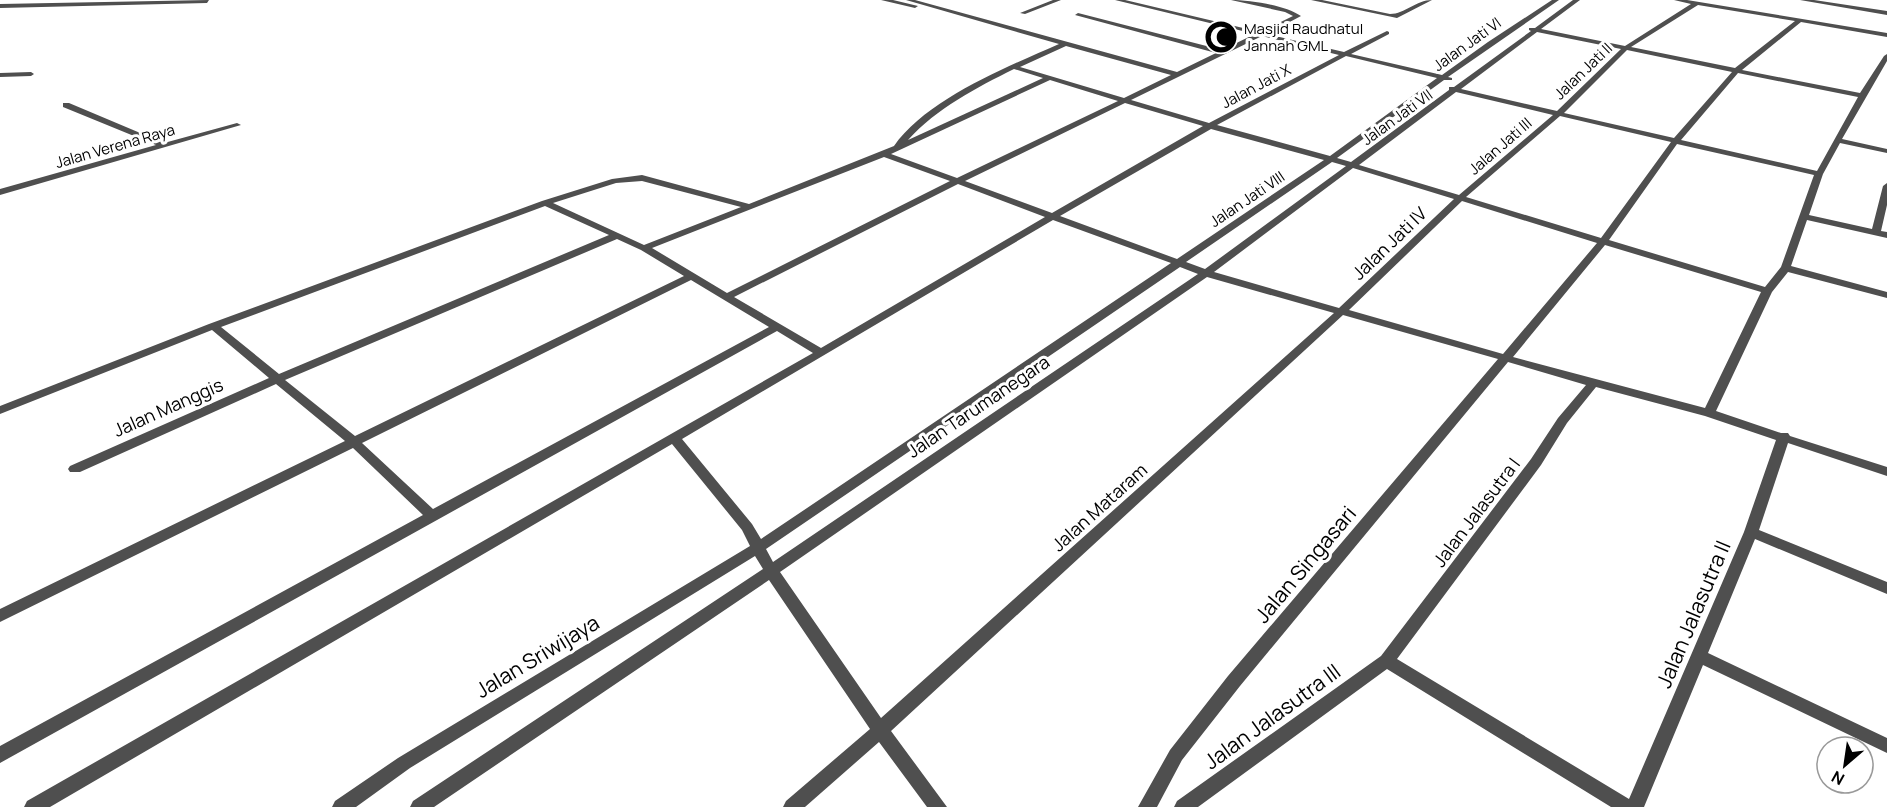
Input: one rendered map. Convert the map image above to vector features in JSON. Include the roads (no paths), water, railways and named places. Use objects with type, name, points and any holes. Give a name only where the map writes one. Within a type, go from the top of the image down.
[{"type":"street","points":[[884,0],[940,9]]},
{"type":"street","points":[[909,0],[1176,74]]},
{"type":"street","points":[[1023,13],[1058,0]]},
{"type":"street","points":[[1118,0],[1466,82]]},
{"type":"street","points":[[726,297],[1220,52],[1294,19],[1298,15],[1234,0]]},
{"type":"street","points":[[1314,0],[1397,16],[1429,0]]},
{"type":"street","points":[[1545,0],[1570,4]]},
{"type":"street","name":"Jalan Jati VI","points":[[1457,90],[1577,0]]},
{"type":"street","points":[[1677,0],[1887,35]]},
{"type":"street","points":[[1803,0],[1887,12]]},
{"type":"street","points":[[1827,0],[1887,12]]},
{"type":"street","points":[[0,6],[207,1]]},
{"type":"street","name":"Jalan Jati VI","points":[[1434,85],[1555,1]]},
{"type":"street","name":"Jalan Jati II","points":[[1559,113],[1626,48],[1697,3]]},
{"type":"street","points":[[1078,15],[1220,52]]},
{"type":"street","name":"Jalan Singasari","points":[[1147,807],[1176,755],[1234,681],[1603,242],[1676,140],[1737,70],[1800,21]]},
{"type":"street","points":[[1516,26],[1862,96]]},
{"type":"street","name":"Jalan Jati X","points":[[33,807],[821,353],[1052,215],[1210,126],[1345,53],[1387,33]]},
{"type":"street","points":[[897,148],[912,129],[971,90],[1064,44]]},
{"type":"street","points":[[1708,413],[1767,291],[1786,268],[1819,174],[1887,56]]},
{"type":"street","points":[[1014,67],[1210,126],[1331,159],[1767,291]]},
{"type":"street","points":[[0,75],[31,74]]},
{"type":"street","points":[[644,248],[884,154],[1052,77]]},
{"type":"street","points":[[1434,85],[1819,174]]},
{"type":"street","name":"Jalan Jati VII","points":[[1331,159],[1434,85]]},
{"type":"street","name":"Jalan Jati VII","points":[[1353,166],[1457,90]]},
{"type":"street","points":[[66,105],[164,146]]},
{"type":"street","name":"Jalan Jati III","points":[[1459,199],[1559,113]]},
{"type":"street","name":"Jalan Verena Raya","points":[[0,192],[237,125]]},
{"type":"street","points":[[1838,140],[1887,151]]},
{"type":"street","points":[[884,154],[1206,273],[1343,310],[1593,383],[1708,413],[1784,436],[1887,472]]},
{"type":"street","name":"Jalan Jati VIII","points":[[1179,262],[1331,159]]},
{"type":"street","name":"Jalan Jati VIII","points":[[1206,273],[1353,166]]},
{"type":"street","points":[[0,410],[213,326],[545,203],[615,181],[642,178],[751,207]]},
{"type":"street","points":[[1875,232],[1887,186]]},
{"type":"street","name":"Jalan Jati IV","points":[[1343,310],[1459,199]]},
{"type":"street","points":[[545,203],[644,248],[689,277],[821,353]]},
{"type":"street","points":[[1804,217],[1887,235]]},
{"type":"street","name":"Jalan Manggis","points":[[75,469],[277,379],[618,235]]},
{"type":"street","name":"Jalan Tarumanegara","points":[[760,546],[1179,262]]},
{"type":"street","points":[[1786,268],[1887,295]]},
{"type":"street","name":"Jalan Tarumanegara","points":[[771,571],[807,544],[1206,273]]},
{"type":"street","points":[[0,616],[689,277]]},
{"type":"street","name":"Jalan Mataram","points":[[792,807],[1343,310]]},
{"type":"street","points":[[213,326],[354,442],[431,515]]},
{"type":"street","points":[[0,754],[171,662],[431,515],[777,327]]},
{"type":"street","name":"Jalan Jalasutra I","points":[[1387,661],[1536,462],[1562,421],[1593,383]]},
{"type":"street","name":"Jalan Jalasutra II","points":[[1635,807],[1751,532],[1784,436]]},
{"type":"street","points":[[674,438],[747,527],[760,546],[771,571],[880,730],[938,807]]},
{"type":"street","points":[[1751,532],[1887,588]]},
{"type":"street","name":"Jalan Sriwijaya","points":[[340,807],[404,763],[760,546]]},
{"type":"street","points":[[419,807],[771,571]]},
{"type":"street","points":[[1698,654],[1887,746]]},
{"type":"street","points":[[1387,661],[1627,807]]},
{"type":"street","name":"Jalan Jalasutra III","points":[[1183,807],[1387,661]]},
{"type":"place","name":"Masjid Raudhatul Jannah GML","points":[[1221,37]]}]
